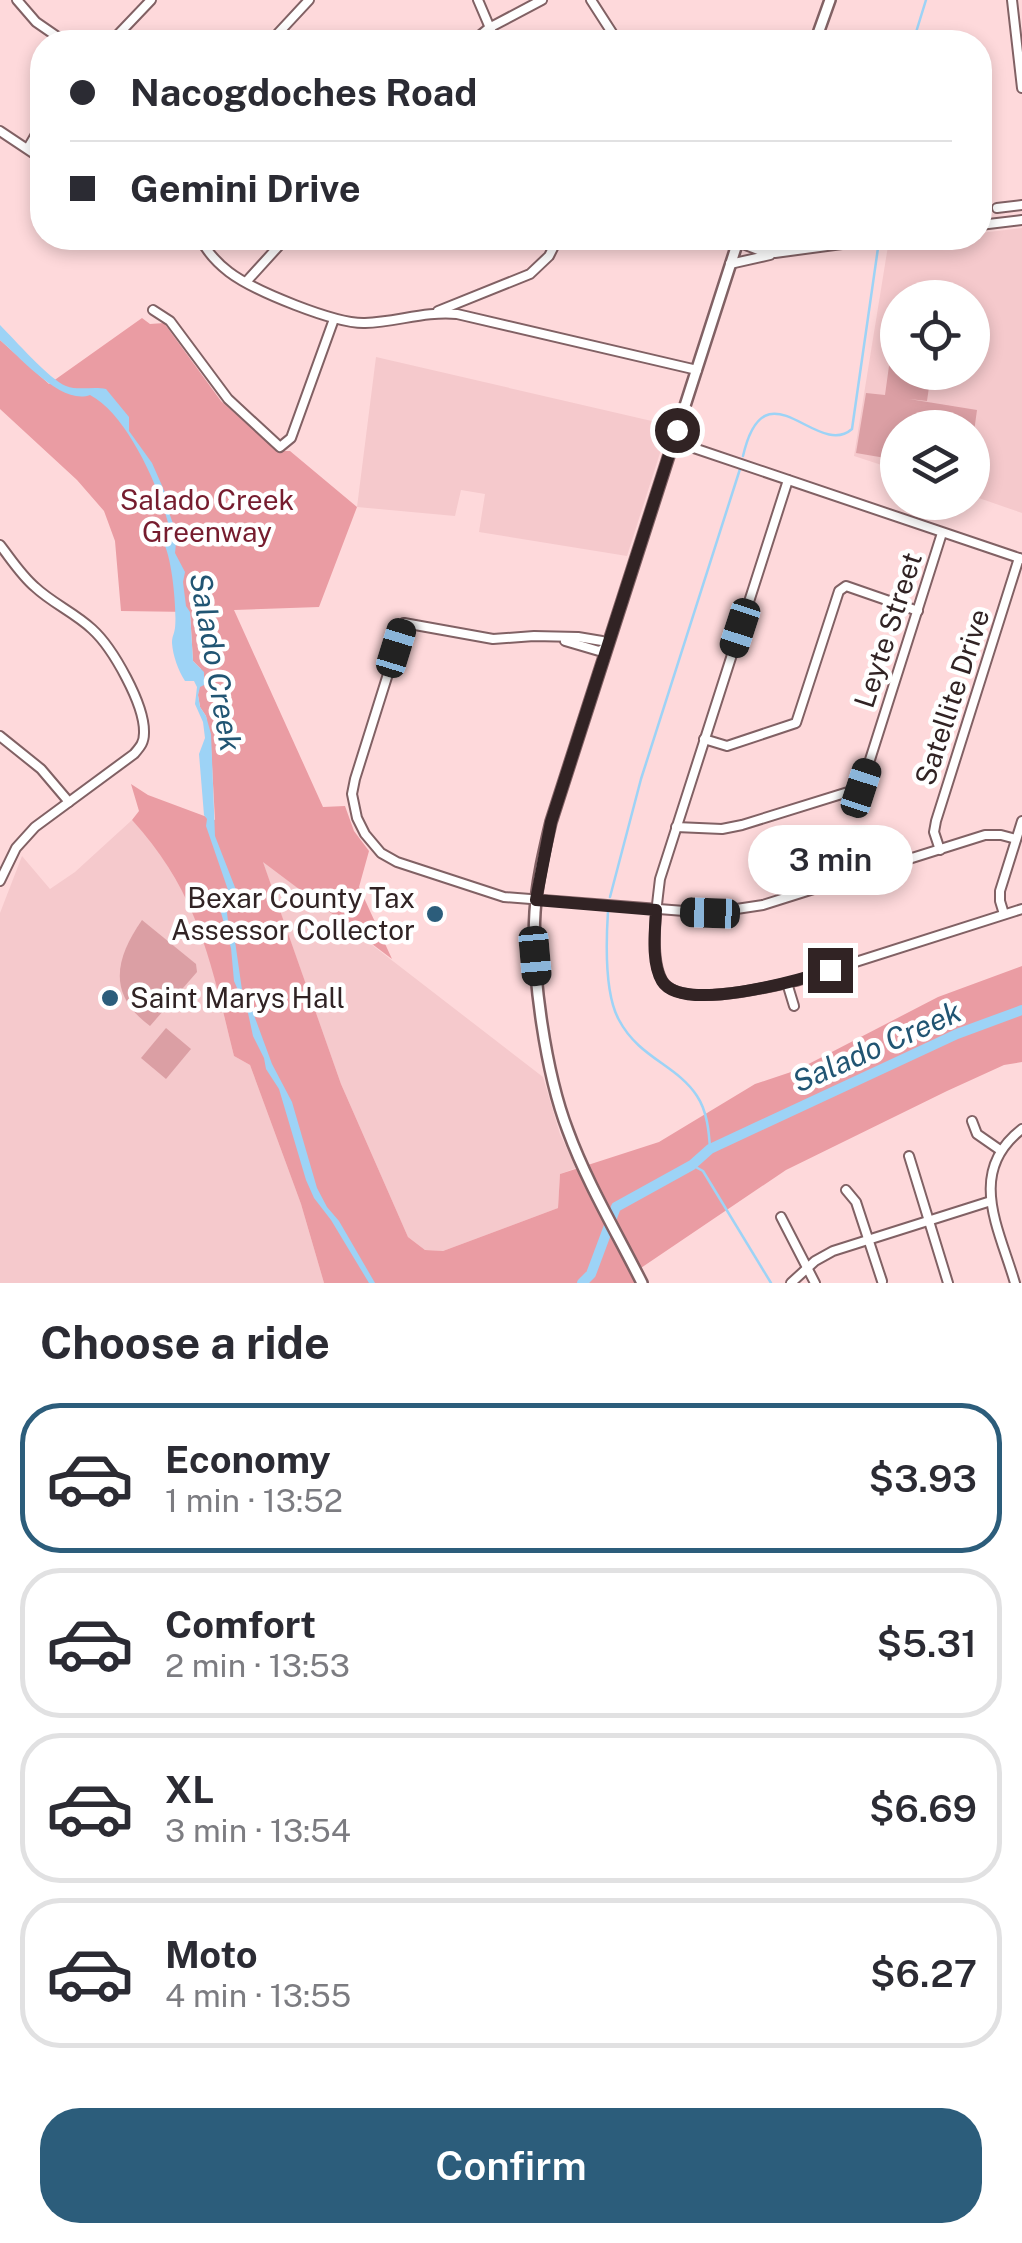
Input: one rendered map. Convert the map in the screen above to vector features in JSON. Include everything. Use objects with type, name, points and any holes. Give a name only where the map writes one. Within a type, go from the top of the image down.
[{"type":"main road","points":[[819,30],[830,0]]},
{"type":"main road","points":[[640,1280],[563,1116],[549,1060],[535,956],[536,900],[551,822],[733,250]]},
{"type":"street","points":[[17,0],[48,30]]},
{"type":"street","points":[[122,30],[151,0]]},
{"type":"street","points":[[281,30],[309,0]]},
{"type":"street","points":[[478,0],[490,28]]},
{"type":"street","points":[[487,30],[542,0]]},
{"type":"street","points":[[591,0],[610,30]]},
{"type":"street","points":[[1012,0],[1022,88]]},
{"type":"street","points":[[0,131],[28,148],[30,145]]},
{"type":"street","points":[[997,208],[1022,205]]},
{"type":"street","points":[[992,224],[1022,220]]},
{"type":"street","points":[[208,250],[228,271],[246,282],[334,319],[365,323],[432,312],[530,274],[551,250]]},
{"type":"street","points":[[246,282],[275,250]]},
{"type":"street","points":[[759,250],[775,253]]},
{"type":"street","points":[[730,264],[797,250]]},
{"type":"street","points":[[152,310],[170,321],[228,398],[276,446],[284,446],[291,438],[334,319]]},
{"type":"street","points":[[432,312],[467,316],[697,370]]},
{"type":"street","points":[[673,442],[1021,559]]},
{"type":"street","points":[[788,480],[660,879],[656,910],[660,978],[670,988],[689,994],[752,991],[1022,909]]},
{"type":"street","name":"Leyte Street","points":[[676,827],[722,829],[742,825],[861,788],[942,533]]},
{"type":"street","points":[[0,545],[38,590],[92,629],[103,642],[130,688],[143,723],[142,742],[134,754],[26,835],[0,881]]},
{"type":"street","name":"Satellite Drive","points":[[940,850],[934,832],[936,820],[1021,559]]},
{"type":"street","points":[[704,739],[727,746],[796,723],[842,588],[846,586],[918,611]]},
{"type":"street","points":[[608,647],[601,641],[578,637],[494,640],[404,622],[353,786],[357,818],[365,834],[381,853],[397,862],[495,894],[710,913],[750,909],[990,834],[1016,839]]},
{"type":"street","points":[[0,736],[42,768],[69,802]]},
{"type":"street","points":[[1004,914],[1000,891],[1022,822]]},
{"type":"street","points":[[787,983],[794,1006]]},
{"type":"street","points":[[972,1121],[977,1134],[1000,1150]]},
{"type":"street","points":[[1016,1283],[989,1186],[1000,1150],[1022,1128]]},
{"type":"street","points":[[909,1156],[948,1283]]},
{"type":"street","points":[[846,1190],[856,1202],[882,1281]]},
{"type":"street","points":[[791,1283],[807,1267],[833,1251],[991,1202]]},
{"type":"street","points":[[781,1217],[816,1283]]},
{"type":"shaded area","points":[[1022,228],[1022,513],[990,502],[990,410],[880,410],[880,464],[854,456],[880,295],[880,390],[990,390],[990,280],[882,280],[887,250],[992,250],[992,232]]},
{"type":"shaded area","points":[[376,357],[669,425],[627,556],[479,532],[485,494],[461,490],[455,516],[357,507]]},
{"type":"shaded area","points":[[886,390],[929,390],[927,401],[909,399],[977,410],[880,410],[880,457],[856,453],[866,393],[885,395]]},
{"type":"shaded area","name":"Saint Marys Hall","points":[[132,820],[155,845],[191,905],[205,939],[234,1056],[250,1065],[301,1204],[324,1283],[0,1283],[0,913],[22,856],[50,889],[75,872]]},
{"type":"shaded area","points":[[262,860],[543,1077],[560,1134],[576,1168],[560,1174],[558,1208],[443,1251],[425,1250],[408,1237],[341,1084]]},
{"type":"shaded area","points":[[142,920],[196,964],[197,972],[150,1026],[127,1001],[120,976],[126,949]]},
{"type":"shaded area","points":[[166,1028],[191,1049],[166,1079],[141,1058]]},
{"type":"green space","name":"Salado Creek Greenway","points":[[142,318],[150,324],[164,323],[221,401],[277,451],[290,451],[357,507],[319,607],[234,610],[323,807],[345,806],[354,831],[369,851],[359,887],[392,959],[263,862],[341,1084],[408,1237],[425,1250],[443,1251],[558,1208],[560,1174],[659,1142],[755,1084],[797,1070],[938,997],[1022,966],[1022,1062],[1004,1065],[947,1091],[786,1170],[632,1274],[635,1283],[324,1283],[301,1204],[250,1065],[234,1056],[209,960],[188,902],[155,847],[132,820],[139,811],[131,784],[148,795],[215,820],[211,746],[198,695],[201,669],[193,661],[190,612],[121,611],[115,541],[104,511],[77,480],[0,409],[0,340],[49,384]]},
{"type":"water","points":[[0,325],[59,382],[71,387],[106,389],[129,417],[129,431],[152,463],[167,497],[177,534],[175,553],[185,572],[193,661],[204,672],[204,685],[198,695],[211,734],[215,836],[236,890],[227,913],[242,990],[292,1102],[317,1188],[375,1283],[369,1283],[314,1198],[279,1089],[266,1069],[234,981],[231,948],[220,909],[228,890],[204,815],[199,754],[205,738],[195,704],[197,687],[194,681],[185,681],[173,648],[174,597],[163,542],[171,536],[161,500],[118,419],[90,395],[67,393],[42,378],[0,340]]},
{"type":"waterway","points":[[917,30],[926,0]]},
{"type":"waterway","points":[[743,456],[753,429],[764,416],[793,418],[823,433],[838,435],[852,429],[878,250]]},
{"type":"waterway","points":[[610,897],[641,779],[740,469]]},
{"type":"waterway","points":[[608,911],[607,967],[614,1009],[637,1044],[679,1076],[697,1096],[705,1115],[710,1149]]},
{"type":"waterway","name":"Salado Creek","points":[[582,1283],[591,1274],[616,1207],[692,1165],[710,1149],[957,1034],[1022,1010]]},
{"type":"waterway","points":[[692,1165],[703,1171],[771,1283]]},
{"type":"place","name":"Bexar County Tax Assessor Collector","points":[[435,914]]},
{"type":"place","name":"Saint Marys Hall","points":[[110,998]]},
{"type":"route","points":[[677,430],[551,822],[536,900],[656,910],[660,978],[667,987],[681,993],[752,991],[830,970]]}]
